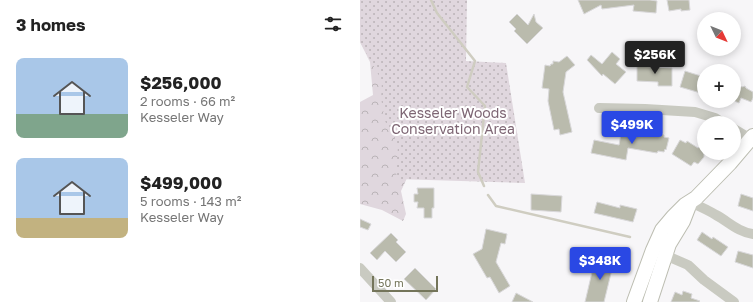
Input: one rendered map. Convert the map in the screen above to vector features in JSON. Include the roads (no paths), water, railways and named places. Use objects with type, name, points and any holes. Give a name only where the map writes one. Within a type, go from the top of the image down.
[{"type":"main road","points":[[634,302],[659,252],[669,244],[683,221],[690,202],[730,163],[752,137]]},
{"type":"main road","points":[[650,302],[659,252]]},
{"type":"street","points":[[599,108],[695,112],[708,116]]},
{"type":"street","points":[[741,132],[752,137]]},
{"type":"street","points":[[690,202],[718,216],[728,224],[746,233],[753,234]]},
{"type":"street","points":[[659,252],[688,265],[704,280],[734,302]]},
{"type":"street","points":[[360,268],[391,302]]},
{"type":"waterway","points":[[431,0],[437,13],[475,61],[467,87],[485,106],[478,172],[484,186]]},
{"type":"waterway","points":[[488,195],[496,206],[630,237]]},
{"type":"park label","name":"Kesseler Woods Conservation Area","points":[[453,120]]}]
